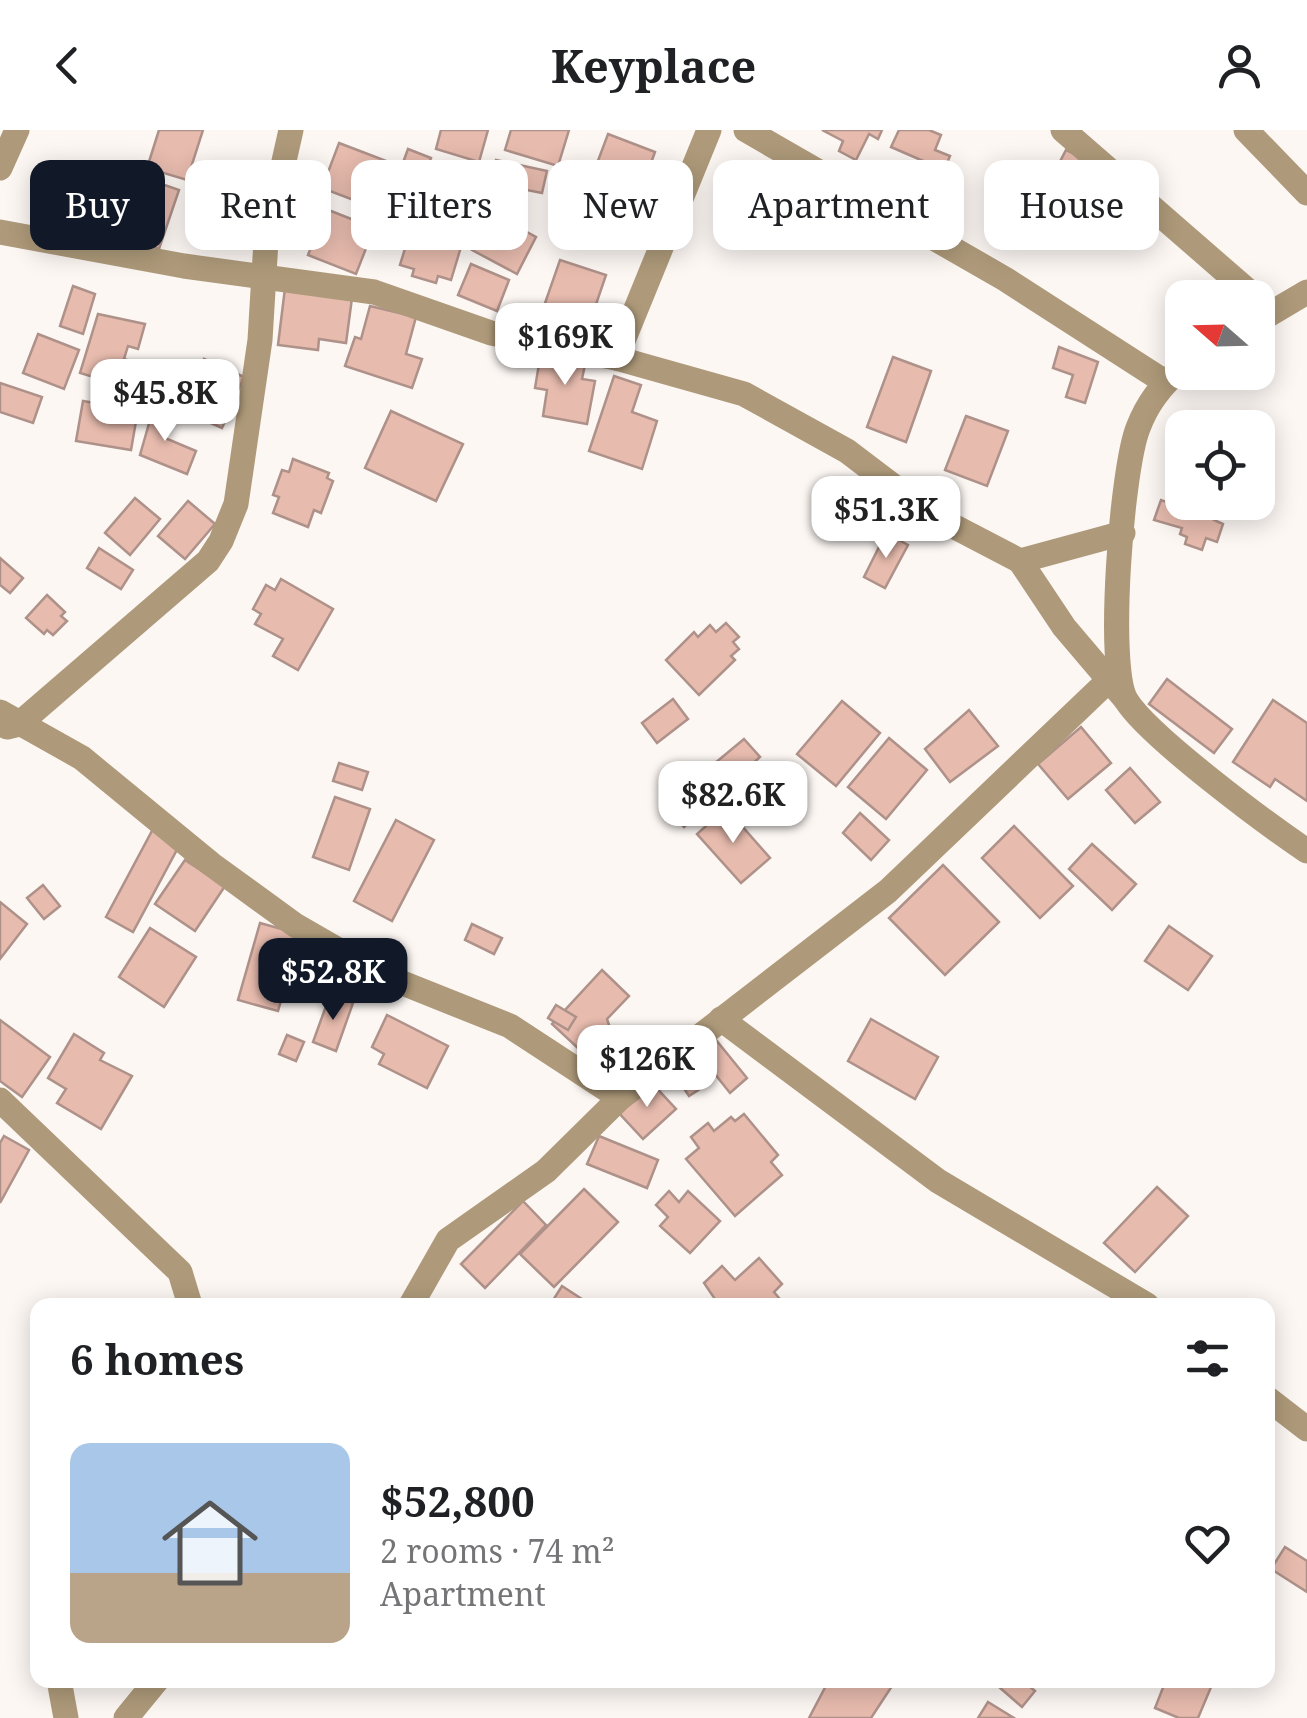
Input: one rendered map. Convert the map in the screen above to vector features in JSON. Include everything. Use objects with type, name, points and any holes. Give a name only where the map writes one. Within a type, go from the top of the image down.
[{"type":"street","points":[[0,168],[17,130]]},
{"type":"street","points":[[291,130],[266,242],[260,340],[236,504],[222,541],[196,572],[6,722],[82,758],[210,864],[295,924],[380,974],[510,1026],[620,1098]]},
{"type":"street","points":[[616,358],[709,130]]},
{"type":"street","points":[[746,130],[1165,370]]},
{"type":"street","points":[[1064,130],[1230,280]]},
{"type":"street","points":[[1246,130],[1307,193]]},
{"type":"street","points":[[0,232],[374,292],[491,334],[616,358],[715,384],[781,412],[847,451],[930,514],[1020,561],[1064,627],[1126,700],[1161,735],[1307,852]]},
{"type":"street","points":[[1275,303],[1307,292]]},
{"type":"street","points":[[1126,700],[1117,662],[1128,462],[1138,429],[1165,388]]},
{"type":"street","points":[[1020,561],[1123,534]]},
{"type":"street","points":[[415,1298],[448,1240],[546,1170],[620,1098],[888,890],[1110,680]]},
{"type":"street","points":[[721,1019],[938,1181],[1136,1298]]},
{"type":"street","points":[[0,1100],[180,1272],[188,1298]]},
{"type":"street","points":[[1275,1404],[1307,1429]]},
{"type":"street","points":[[60,1688],[66,1718]]},
{"type":"street","points":[[126,1718],[150,1688]]},
{"type":"building","points":[[159,130],[203,130],[193,160],[185,160],[185,179],[165,173],[165,160],[150,160]]},
{"type":"building","points":[[441,130],[488,130],[480,160],[436,149]]},
{"type":"building","points":[[511,130],[569,130],[560,160],[548,163],[505,150]]},
{"type":"building","points":[[822,130],[882,130],[878,139],[869,134],[856,160],[839,151],[843,141]]},
{"type":"building","points":[[899,130],[929,130],[941,135],[935,150],[950,156],[948,160],[921,160],[891,147]]},
{"type":"building","points":[[608,134],[655,152],[652,160],[598,160]]},
{"type":"building","points":[[339,143],[384,160],[351,160],[351,199],[331,191],[331,164]]},
{"type":"building","points":[[408,149],[431,158],[430,160],[404,160]]},
{"type":"building","points":[[1066,150],[1086,160],[1061,160]]},
{"type":"building","points":[[528,167],[547,171],[542,193],[528,190]]},
{"type":"building","points":[[165,185],[179,190],[165,231]]},
{"type":"building","points":[[331,211],[351,219],[351,250],[365,250],[356,274],[308,255],[310,250],[331,250]]},
{"type":"building","points":[[528,233],[536,237],[517,274],[472,250],[528,250]]},
{"type":"building","points":[[405,250],[460,250],[451,280],[438,276],[436,283],[412,276],[414,269],[400,265]]},
{"type":"building","points":[[560,260],[606,275],[590,322],[544,306]]},
{"type":"building","points":[[471,264],[509,280],[497,311],[458,295]]},
{"type":"building","points":[[73,286],[95,294],[83,334],[60,326]]},
{"type":"building","points":[[285,288],[352,298],[346,343],[319,339],[318,350],[278,345]]},
{"type":"building","points":[[370,306],[416,317],[406,354],[422,359],[412,388],[345,366],[355,337],[361,339]]},
{"type":"building","points":[[98,314],[145,324],[138,349],[128,346],[124,359],[133,362],[126,387],[80,373]]},
{"type":"building","points":[[38,334],[79,350],[64,389],[23,373]]},
{"type":"building","points":[[1059,347],[1098,362],[1085,403],[1066,397],[1073,375],[1053,368]]},
{"type":"building","points":[[541,352],[586,360],[582,379],[595,381],[587,424],[543,416],[547,390],[535,388]]},
{"type":"building","points":[[893,357],[931,371],[906,442],[867,427]]},
{"type":"building","points":[[204,359],[244,377],[222,428],[182,410]]},
{"type":"building","points":[[614,376],[641,385],[632,412],[657,421],[642,469],[589,451]]},
{"type":"building","points":[[0,383],[42,397],[33,423],[0,412]]},
{"type":"building","points":[[83,401],[138,410],[131,450],[76,441]]},
{"type":"building","points":[[154,406],[174,414],[165,438],[196,451],[187,474],[140,455]]},
{"type":"building","points":[[391,411],[463,444],[436,501],[365,468]]},
{"type":"building","points":[[966,416],[1008,431],[987,486],[945,470]]},
{"type":"building","points":[[293,459],[329,473],[327,478],[333,481],[321,513],[314,510],[308,527],[273,513],[279,497],[273,495],[282,470],[289,472]]},
{"type":"building","points":[[135,498],[160,519],[130,555],[105,533]]},
{"type":"building","points":[[1161,500],[1165,501],[1165,520],[1214,520],[1223,524],[1217,542],[1206,538],[1202,550],[1185,544],[1187,537],[1180,534],[1182,528],[1154,520]]},
{"type":"building","points":[[188,501],[215,524],[185,559],[158,536]]},
{"type":"building","points":[[886,533],[908,545],[885,588],[864,577]]},
{"type":"building","points":[[99,548],[133,570],[121,589],[87,568]]},
{"type":"building","points":[[0,558],[23,578],[10,593],[0,585]]},
{"type":"building","points":[[281,579],[333,609],[298,670],[273,656],[283,639],[255,624],[261,614],[253,609],[266,585],[275,590]]},
{"type":"building","points":[[47,595],[65,612],[61,616],[67,621],[53,635],[47,630],[44,634],[26,618]]},
{"type":"building","points":[[726,623],[739,637],[733,642],[739,649],[731,656],[735,660],[699,695],[666,660],[694,632],[698,637],[710,625],[716,632]]},
{"type":"building","points":[[1167,679],[1232,729],[1214,753],[1149,704]]},
{"type":"building","points":[[673,699],[688,719],[657,743],[642,723]]},
{"type":"building","points":[[1273,700],[1307,723],[1307,801],[1275,779],[1270,787],[1233,762]]},
{"type":"building","points":[[842,701],[880,733],[836,786],[797,754]]},
{"type":"building","points":[[969,710],[998,746],[950,782],[925,749]]},
{"type":"building","points":[[1081,727],[1111,763],[1068,799],[1038,764]]},
{"type":"building","points":[[889,738],[927,770],[886,819],[848,787]]},
{"type":"building","points":[[744,739],[760,757],[715,798],[707,789],[687,804],[679,793]]},
{"type":"building","points":[[339,763],[368,772],[362,790],[333,781]]},
{"type":"building","points":[[1130,768],[1160,802],[1135,823],[1106,790]]},
{"type":"building","points":[[335,797],[370,809],[349,870],[313,857]]},
{"type":"building","points":[[678,801],[694,818],[684,827],[669,810]]},
{"type":"building","points":[[726,808],[770,858],[741,883],[697,834]]},
{"type":"building","points":[[860,813],[889,840],[871,860],[843,833]]},
{"type":"building","points":[[396,820],[434,840],[392,921],[354,901]]},
{"type":"building","points":[[1014,826],[1073,886],[1040,918],[982,858]]},
{"type":"building","points":[[153,829],[180,844],[133,932],[106,917]]},
{"type":"building","points":[[1092,844],[1136,884],[1112,910],[1069,869]]},
{"type":"building","points":[[185,860],[225,886],[195,931],[155,904]]},
{"type":"building","points":[[943,865],[999,922],[945,975],[889,918]]},
{"type":"building","points":[[43,885],[60,906],[44,919],[27,898]]},
{"type":"building","points":[[0,902],[27,924],[0,959]]},
{"type":"building","points":[[260,923],[300,934],[278,1011],[238,1000]]},
{"type":"building","points":[[472,924],[502,938],[494,954],[465,940]]},
{"type":"building","points":[[1169,926],[1212,956],[1188,990],[1145,961]]},
{"type":"building","points":[[150,928],[196,957],[164,1007],[119,977]]},
{"type":"building","points":[[602,970],[629,996],[607,1019],[610,1028],[623,1034],[595,1064],[552,1024]]},
{"type":"building","points":[[330,995],[353,1003],[336,1051],[313,1042]]},
{"type":"building","points":[[556,1005],[576,1017],[568,1030],[548,1018]]},
{"type":"building","points":[[387,1015],[448,1046],[427,1088],[379,1064],[384,1054],[372,1047]]},
{"type":"building","points":[[871,1019],[938,1057],[915,1099],[848,1061]]},
{"type":"building","points":[[0,1020],[50,1057],[22,1097],[0,1081]]},
{"type":"building","points":[[74,1034],[104,1053],[100,1060],[132,1076],[101,1129],[57,1103],[66,1089],[48,1078]]},
{"type":"building","points":[[287,1035],[304,1042],[296,1061],[279,1054]]},
{"type":"building","points":[[712,1035],[747,1078],[730,1093],[695,1049]]},
{"type":"building","points":[[696,1062],[709,1083],[689,1096],[675,1075]]},
{"type":"building","points":[[651,1082],[676,1109],[643,1139],[618,1112]]},
{"type":"building","points":[[744,1114],[778,1155],[771,1162],[782,1175],[735,1216],[686,1159],[699,1148],[691,1137],[708,1123],[714,1131],[731,1117],[735,1121]]},
{"type":"building","points":[[4,1136],[29,1150],[0,1203],[0,1143]]},
{"type":"building","points":[[599,1136],[658,1160],[647,1188],[587,1164]]},
{"type":"building","points":[[1157,1187],[1188,1216],[1135,1272],[1104,1243]]},
{"type":"building","points":[[584,1189],[618,1222],[554,1287],[520,1254]]},
{"type":"building","points":[[669,1191],[679,1202],[688,1191],[720,1221],[690,1253],[660,1226],[668,1217],[656,1205]]},
{"type":"building","points":[[523,1201],[546,1225],[485,1288],[461,1264]]},
{"type":"building","points":[[759,1258],[782,1284],[774,1292],[779,1298],[714,1298],[704,1283],[722,1266],[735,1280]]},
{"type":"building","points":[[562,1286],[580,1298],[554,1298]]},
{"type":"building","points":[[1285,1547],[1307,1561],[1307,1592],[1275,1572],[1275,1563]]},
{"type":"building","points":[[825,1688],[891,1688],[871,1718],[809,1718]]},
{"type":"building","points":[[1000,1688],[1035,1691],[1022,1707]]},
{"type":"building","points":[[1163,1688],[1211,1688],[1198,1718],[1179,1718],[1155,1708]]},
{"type":"building","points":[[988,1702],[1014,1718],[978,1718]]}]
